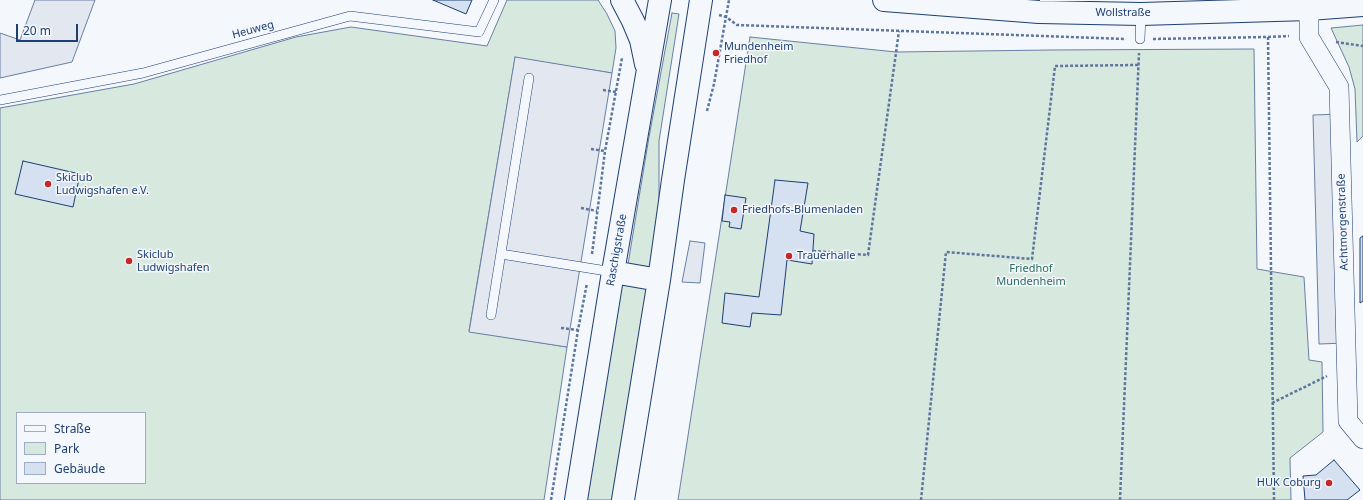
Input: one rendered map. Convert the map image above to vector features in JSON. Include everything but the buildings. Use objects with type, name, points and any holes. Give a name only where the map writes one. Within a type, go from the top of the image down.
[{"type":"street","points":[[622,0],[641,40],[648,73]]},
{"type":"street","name":"Raschigstraße","points":[[576,500],[660,0]]},
{"type":"street","points":[[623,500],[659,280],[701,0]]},
{"type":"street","name":"Wollstraße","points":[[884,0],[1043,6],[1141,14],[1309,9],[1363,5]]},
{"type":"street","name":"Achtmorgenstraße","points":[[1309,9],[1309,37],[1339,87],[1348,421],[1363,439]]},
{"type":"street","points":[[614,272],[659,280]]},
{"type":"lane","name":"Heuweg","points":[[0,100],[143,73],[350,16],[479,32],[494,0]]},
{"type":"lane","points":[[1140,39],[1141,14]]},
{"type":"lane","points":[[491,315],[529,78]]},
{"type":"lane","points":[[501,254],[614,272]]},
{"type":"path","points":[[729,0],[726,17],[737,25],[1140,39],[1268,37],[1274,500]]},
{"type":"path","points":[[813,251],[868,255],[899,31]]},
{"type":"path","points":[[1120,500],[1140,39]]},
{"type":"path","points":[[921,500],[946,252],[1032,259],[1055,66],[1138,65]]},
{"type":"path","points":[[603,90],[616,92]]},
{"type":"path","points":[[591,148],[606,151]]},
{"type":"path","points":[[581,208],[598,211]]},
{"type":"path","points":[[561,328],[578,330]]},
{"type":"path","points":[[1272,403],[1346,365]]},
{"type":"green space","points":[[507,0],[598,0],[615,31],[616,48],[612,73],[515,58],[469,331],[567,347],[544,500],[0,500],[0,108],[134,84],[296,37],[351,27],[487,46]]},
{"type":"green space","points":[[672,13],[679,14],[659,141],[659,211],[649,273],[628,264],[649,137]]},
{"type":"green space","points":[[1363,25],[1363,136],[1357,142],[1355,89],[1349,67],[1331,28]]},
{"type":"green space","name":"Friedhof Mundenheim","points":[[750,37],[896,52],[1254,49],[1257,269],[1304,277],[1309,360],[1322,362],[1323,432],[1290,458],[1291,500],[678,500]]},
{"type":"green space","points":[[613,272],[659,280],[623,500],[576,500]]},
{"type":"shaded area","points":[[35,0],[95,0],[72,62],[0,78],[0,33],[20,40]]},
{"type":"shaded area","points":[[515,57],[612,73],[567,347],[469,332]]},
{"type":"shaded area","points":[[1340,114],[1346,343],[1319,344],[1313,115]]},
{"type":"shaded area","points":[[690,241],[705,243],[700,283],[682,282]]},
{"type":"place","name":"Mundenheim Friedhof","points":[[716,53]]},
{"type":"place","name":"Skiclub Ludwigshafen e.V.","points":[[48,184]]},
{"type":"place","name":"Friedhofs-Blumenladen","points":[[734,210]]},
{"type":"place","name":"Trauerhalle","points":[[789,256]]},
{"type":"place","name":"Skiclub Ludwigshafen","points":[[129,261]]},
{"type":"place","name":"HUK Coburg","points":[[1329,483]]}]
